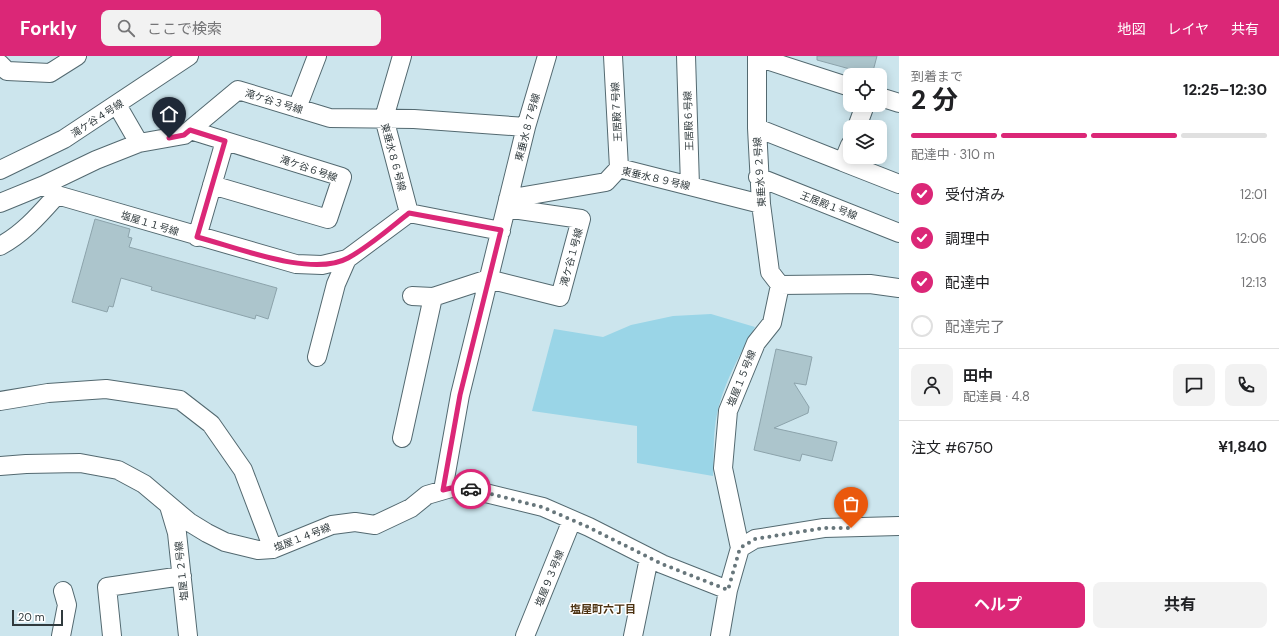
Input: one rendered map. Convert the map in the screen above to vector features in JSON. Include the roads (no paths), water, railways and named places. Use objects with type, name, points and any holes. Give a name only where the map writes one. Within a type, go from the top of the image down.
[{"type":"street","points":[[0,64],[7,71],[50,73],[77,56]]},
{"type":"street","name":"滝ケ谷４号線","points":[[0,170],[64,139],[189,56]]},
{"type":"street","points":[[297,108],[317,56]]},
{"type":"street","name":"東垂水８６号線","points":[[402,56],[384,118],[409,213]]},
{"type":"street","name":"東垂水８７号線","points":[[443,490],[460,395],[526,127],[547,56]]},
{"type":"street","name":"王居殿７号線","points":[[613,56],[619,168]]},
{"type":"street","name":"王居殿６号線","points":[[686,56],[690,186]]},
{"type":"street","points":[[757,56],[843,85]]},
{"type":"street","name":"東垂水９２号線","points":[[757,56],[756,128],[758,178],[770,272],[780,285]]},
{"type":"street","name":"滝ケ谷３号線","points":[[51,190],[96,160],[139,144],[184,135],[238,90],[330,118],[384,118],[490,123],[526,127]]},
{"type":"street","points":[[887,99],[899,103]]},
{"type":"street","points":[[117,105],[139,144]]},
{"type":"street","points":[[756,128],[843,162]]},
{"type":"street","name":"滝ケ谷６号線","points":[[190,130],[342,177],[328,219],[212,185]]},
{"type":"street","points":[[197,237],[225,141]]},
{"type":"street","points":[[849,164],[899,184]]},
{"type":"street","name":"東垂水８９号線","points":[[507,203],[606,182],[619,168],[761,204]]},
{"type":"street","name":"王居殿１号線","points":[[758,178],[899,233]]},
{"type":"street","points":[[0,203],[51,190]]},
{"type":"street","points":[[0,246],[10,241],[35,219],[51,190]]},
{"type":"street","name":"塩屋１１号線","points":[[51,190],[197,237],[296,264],[322,265],[347,259],[409,213]]},
{"type":"street","name":"滝ケ谷１号線","points":[[488,279],[560,297],[581,219],[507,203]]},
{"type":"street","points":[[409,213],[501,230]]},
{"type":"street","points":[[317,357],[336,284],[347,259]]},
{"type":"street","points":[[412,296],[433,297],[488,279]]},
{"type":"street","points":[[780,285],[870,284],[899,288]]},
{"type":"street","name":"塩屋１５号線","points":[[740,548],[723,468],[728,411],[756,343],[772,323],[780,285]]},
{"type":"street","points":[[402,438],[433,297]]},
{"type":"street","points":[[0,401],[48,393],[106,389],[180,400],[211,424],[243,470],[273,549]]},
{"type":"street","name":"塩屋１４号線","points":[[0,466],[26,464],[80,464],[118,470],[144,484],[189,522],[225,542],[258,550],[273,549],[332,525],[355,522],[375,524],[411,508],[427,495],[451,488],[490,493],[542,507],[649,558],[728,590]]},
{"type":"street","name":"塩屋１２号線","points":[[169,506],[177,533],[188,636]]},
{"type":"street","name":"塩屋９３号線","points":[[525,636],[572,520]]},
{"type":"street","points":[[720,636],[728,590],[740,548],[755,539],[824,528],[899,526]]},
{"type":"street","points":[[633,636],[649,558]]},
{"type":"street","points":[[112,636],[107,588],[182,576]]},
{"type":"street","points":[[61,636],[67,605],[63,591]]},
{"type":"district","name":"塩屋町六丁目","points":[[603,609]]}]
